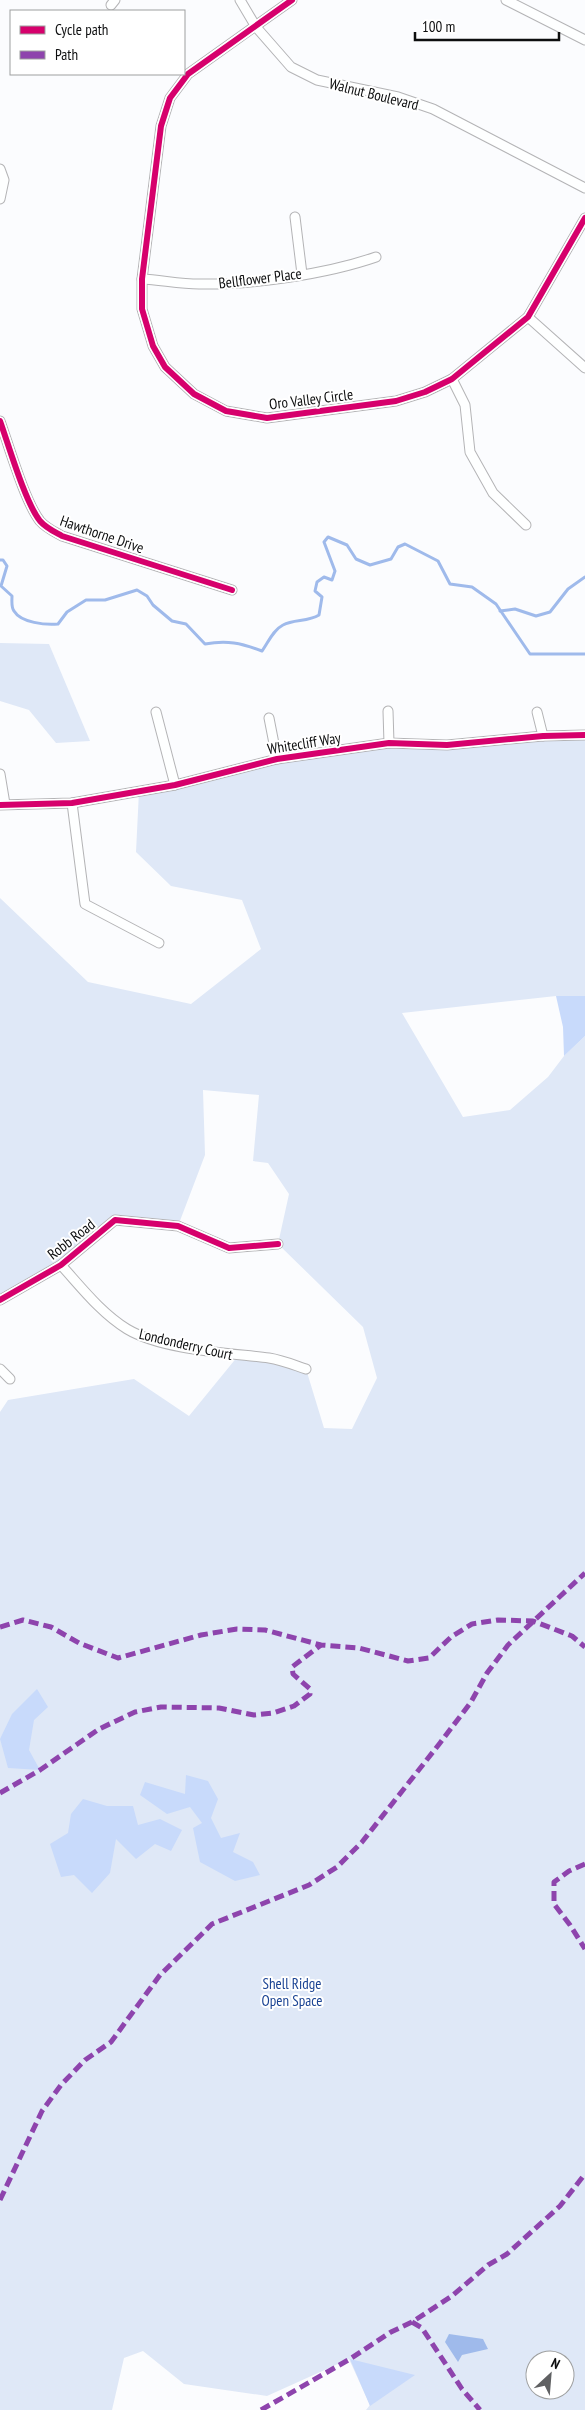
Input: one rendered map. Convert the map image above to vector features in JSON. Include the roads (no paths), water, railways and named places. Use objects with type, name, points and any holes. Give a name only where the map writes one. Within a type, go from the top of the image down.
[{"type":"street","name":"Walnut Boulevard","points":[[240,0],[256,27],[291,67],[317,80],[398,97],[434,109],[585,188]]},
{"type":"street","name":"Oro Valley Circle","points":[[292,0],[188,74],[170,98],[162,126],[142,278],[142,308],[153,346],[165,367],[194,394],[226,411],[267,418],[396,401],[425,392],[452,379],[528,317],[585,218]]},
{"type":"street","points":[[506,0],[585,40]]},
{"type":"street","points":[[0,169],[4,180],[0,199]]},
{"type":"street","points":[[295,217],[302,274]]},
{"type":"street","name":"Bellflower Place","points":[[142,278],[198,284],[242,283],[352,266],[376,257]]},
{"type":"street","points":[[528,317],[585,368]]},
{"type":"street","points":[[452,379],[465,405],[470,452],[492,493],[526,525]]},
{"type":"street","name":"Hawthorne Drive","points":[[0,421],[32,506],[40,521],[49,529],[62,536],[232,590]]},
{"type":"street","points":[[388,711],[389,743]]},
{"type":"street","points":[[156,712],[175,785]]},
{"type":"street","points":[[537,712],[543,736]]},
{"type":"street","points":[[269,718],[277,759]]},
{"type":"street","name":"Whitecliff Way","points":[[2,804],[72,803],[175,785],[277,759],[389,743],[447,746],[543,736],[585,735]]},
{"type":"street","points":[[0,774],[2,804]]},
{"type":"street","points":[[72,803],[85,904],[159,943]]},
{"type":"street","name":"Robb Road","points":[[0,1300],[61,1265],[115,1220],[178,1226],[229,1248],[278,1244]]},
{"type":"street","name":"Londonderry Court","points":[[61,1265],[105,1312],[128,1329],[156,1340],[207,1352],[271,1359],[306,1369]]},
{"type":"street","points":[[0,1369],[10,1379]]},
{"type":"waterway","points":[[0,560],[3,560],[7,566],[1,586],[12,596],[12,606],[17,615],[28,621],[58,624],[67,612],[86,600],[105,600],[137,590],[147,596],[153,605],[172,621],[186,624],[205,644],[234,643],[262,651],[279,627],[287,623],[310,619],[319,615],[322,597],[315,591],[317,582],[324,577],[332,580],[335,571],[324,542],[328,537],[347,545],[356,559],[370,565],[391,559],[398,547],[405,544],[438,561],[450,584],[472,587],[496,604],[530,654],[585,654]]},
{"type":"waterway","points":[[500,611],[515,609],[536,616],[550,612],[568,589],[585,577]]},
{"type":"park label","name":"Shell Ridge Open Space","points":[[292,1992]]}]
